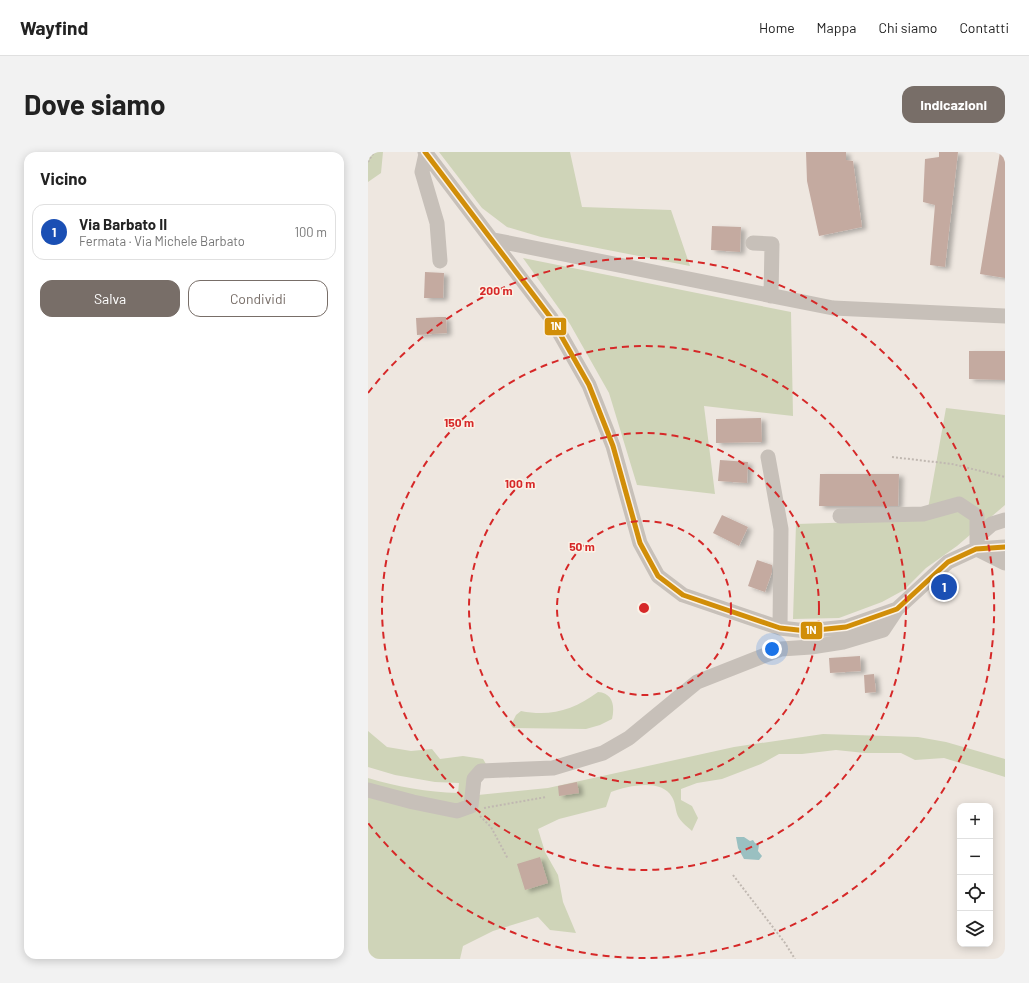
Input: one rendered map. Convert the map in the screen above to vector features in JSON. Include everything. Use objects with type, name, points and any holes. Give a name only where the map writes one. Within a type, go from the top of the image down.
[{"type":"street","points":[[425,153],[494,240],[551,318],[589,385],[613,446],[640,543],[658,576],[684,594],[780,628],[807,630],[846,627],[897,609]]},
{"type":"street","points":[[425,153],[422,172],[438,223],[440,261]]},
{"type":"street","points":[[494,240],[833,308],[1005,316]]},
{"type":"street","points":[[753,243],[772,244],[771,296]]},
{"type":"street","points":[[768,457],[781,529],[780,628]]},
{"type":"street","points":[[840,516],[923,514],[959,504],[977,516],[977,543]]},
{"type":"street","points":[[368,790],[413,802],[457,811],[471,806],[474,779],[481,771],[552,768],[603,754],[629,738],[697,682],[781,649],[811,647],[843,642],[883,630],[897,609],[948,562],[977,543],[992,524],[1005,520]]},
{"type":"street","points":[[977,543],[1005,546]]},
{"type":"street","points":[[977,543],[1005,563]]},
{"type":"path","points":[[368,162],[374,152]]},
{"type":"path","points":[[892,457],[952,464],[1005,477]]},
{"type":"path","points":[[471,806],[491,808],[546,797]]},
{"type":"path","points":[[471,806],[491,827],[508,860]]},
{"type":"path","points":[[733,875],[785,943],[795,959]]},
{"type":"green space","points":[[368,152],[383,152],[381,173],[368,182]]},
{"type":"green space","points":[[439,152],[570,152],[582,207],[671,210],[690,266],[541,237],[507,227],[482,208]]},
{"type":"green space","points":[[523,258],[791,312],[793,416],[704,406],[715,494],[637,485],[609,393],[570,324]]},
{"type":"green space","points":[[946,408],[1005,415],[1005,505],[957,546],[926,568],[904,590],[882,602],[839,618],[793,619],[796,524],[926,520]]},
{"type":"green space","points":[[598,692],[607,695],[612,701],[613,705],[612,719],[600,725],[586,729],[513,728],[511,725],[516,715],[521,711],[542,713],[571,708]]},
{"type":"green space","points":[[368,731],[387,747],[411,751],[432,749],[440,759],[463,756],[483,759],[486,764],[468,796],[548,788],[734,747],[823,734],[918,737],[946,742],[1005,759],[1005,777],[944,758],[915,760],[901,753],[865,753],[836,750],[802,754],[779,754],[761,764],[722,779],[697,783],[681,789],[681,800],[692,806],[698,818],[692,831],[679,818],[672,797],[667,791],[660,787],[644,785],[611,792],[606,807],[559,819],[538,829],[545,852],[558,875],[563,902],[576,933],[550,930],[538,917],[493,931],[463,946],[460,959],[368,959],[368,778],[390,784],[435,792],[458,793],[459,783],[435,782],[395,775],[368,767]]},
{"type":"water","points":[[736,837],[744,837],[750,841],[753,840],[759,845],[758,851],[762,856],[759,860],[744,859],[738,848]]},
{"type":"building","points":[[806,152],[846,152],[846,160],[853,161],[862,227],[819,236],[807,181]]},
{"type":"building","points":[[939,152],[958,152],[945,267],[930,265],[935,205],[923,202],[925,159],[939,157]]},
{"type":"building","points":[[1000,152],[1005,152],[1005,278],[980,274]]},
{"type":"building","points":[[712,226],[741,227],[740,252],[711,250]]},
{"type":"building","points":[[425,272],[444,273],[443,298],[424,298]]},
{"type":"building","points":[[446,317],[447,333],[417,335],[416,318]]},
{"type":"building","points":[[969,351],[1005,351],[1005,380],[969,379]]},
{"type":"building","points":[[761,418],[762,442],[716,443],[716,419]]},
{"type":"building","points":[[720,460],[748,462],[747,483],[718,481]]},
{"type":"building","points":[[820,474],[899,474],[898,506],[819,506]]},
{"type":"building","points":[[722,515],[748,527],[739,546],[713,533]]},
{"type":"building","points":[[757,560],[772,565],[772,572],[765,592],[748,586]]},
{"type":"building","points":[[860,656],[861,671],[830,673],[829,658]]},
{"type":"building","points":[[874,674],[876,692],[865,693],[864,675]]},
{"type":"building","points":[[577,782],[579,793],[559,796],[558,786]]},
{"type":"building","points":[[540,857],[548,883],[525,890],[517,864]]},
{"type":"transit line","name":"1N","points":[[425,152],[551,318],[589,385],[613,446],[640,543],[658,576],[683,595],[780,628],[807,631],[846,627],[897,609],[948,562],[976,549],[1005,547]]},
{"type":"place","name":"Via Barbato II","points":[[944,587]]}]
